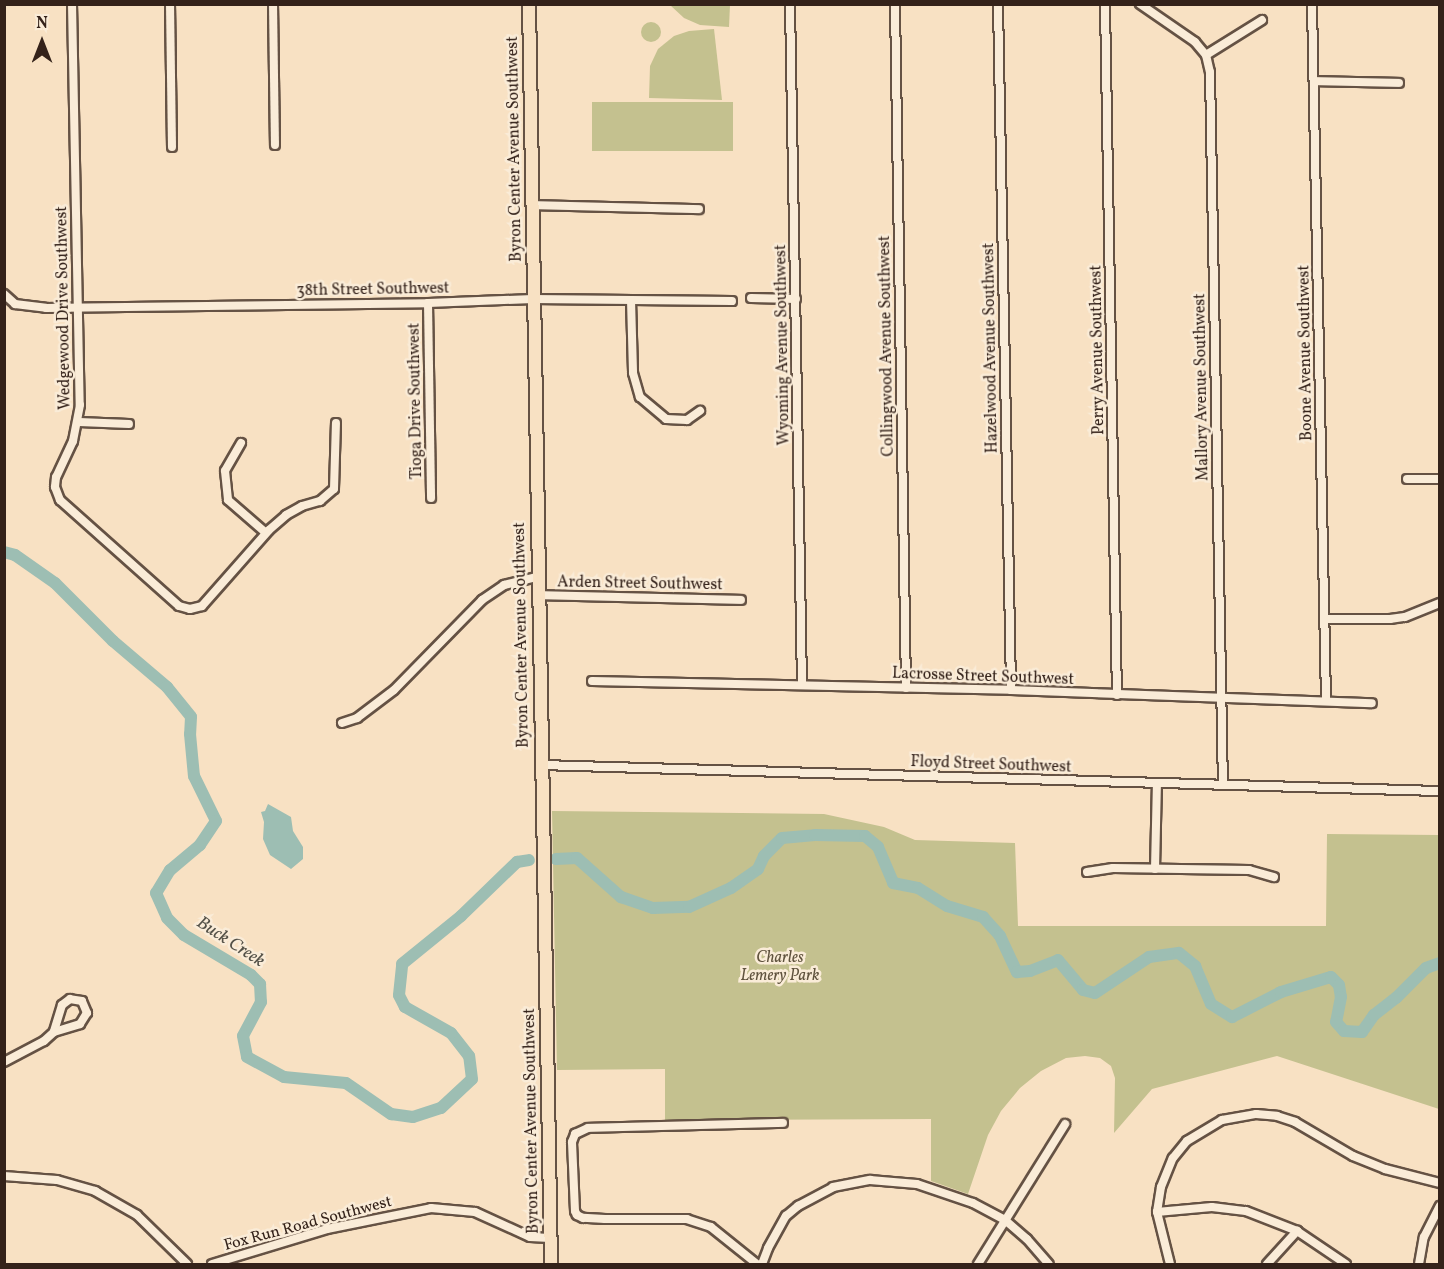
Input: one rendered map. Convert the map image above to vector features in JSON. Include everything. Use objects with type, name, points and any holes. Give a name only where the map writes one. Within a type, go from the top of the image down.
[{"type":"main road","name":"Byron Center Avenue Southwest","points":[[528,4],[551,1264]]},
{"type":"street","name":"Wedgewood Drive Southwest","points":[[72,4],[79,307],[79,422],[56,477],[55,487],[60,500],[179,606],[190,609],[202,606],[266,533],[286,515],[302,506],[320,501],[334,489],[336,423]]},
{"type":"street","points":[[170,4],[172,147]]},
{"type":"street","points":[[273,4],[275,145]]},
{"type":"street","name":"Wyoming Avenue Southwest","points":[[790,4],[802,685]]},
{"type":"street","name":"Collingwood Avenue Southwest","points":[[894,4],[906,688]]},
{"type":"street","name":"Hazelwood Avenue Southwest","points":[[998,4],[1011,690]]},
{"type":"street","name":"Perry Avenue Southwest","points":[[1105,4],[1118,695]]},
{"type":"street","points":[[1140,4],[1195,42],[1206,55],[1262,20]]},
{"type":"street","name":"Boone Avenue Southwest","points":[[1312,4],[1326,701]]},
{"type":"street","name":"Mallory Avenue Southwest","points":[[1206,55],[1210,72],[1223,785]]},
{"type":"street","points":[[1314,81],[1399,83]]},
{"type":"street","points":[[533,205],[699,209]]},
{"type":"street","name":"38th Street Southwest","points":[[4,294],[15,304],[79,307],[428,303],[533,299],[732,301]]},
{"type":"street","points":[[751,298],[795,299]]},
{"type":"street","points":[[631,300],[633,373],[640,397],[666,419],[687,420],[700,411]]},
{"type":"street","name":"Tioga Drive Southwest","points":[[428,303],[431,498]]},
{"type":"street","points":[[79,422],[129,424]]},
{"type":"street","points":[[241,442],[225,471],[226,494],[228,500],[266,533]]},
{"type":"street","points":[[1407,479],[1440,479]]},
{"type":"street","points":[[342,723],[357,718],[394,690],[482,600],[504,585],[537,577]]},
{"type":"street","name":"Arden Street Southwest","points":[[538,595],[741,600]]},
{"type":"street","points":[[1324,619],[1405,617],[1440,603]]},
{"type":"street","name":"Lacrosse Street Southwest","points":[[592,681],[1011,690],[1372,703]]},
{"type":"street","name":"Floyd Street Southwest","points":[[541,765],[1440,791]]},
{"type":"street","points":[[1155,869],[1157,784]]},
{"type":"street","points":[[1087,872],[1113,868],[1249,870],[1274,877]]},
{"type":"street","points":[[4,1062],[44,1041],[54,1032],[80,1024],[86,1018],[86,1006],[82,1001],[70,999],[62,1005],[54,1032]]},
{"type":"street","points":[[1170,1264],[1157,1212],[1161,1186],[1173,1158],[1187,1141],[1208,1127],[1237,1116],[1277,1116],[1367,1161],[1440,1183]]},
{"type":"street","points":[[757,1264],[711,1227],[687,1219],[583,1218],[575,1211],[572,1142],[580,1130],[783,1123]]},
{"type":"street","points":[[978,1264],[1065,1124]]},
{"type":"street","points":[[4,1176],[57,1180],[95,1191],[137,1215],[187,1264]]},
{"type":"street","points":[[762,1264],[786,1216],[811,1197],[855,1181],[887,1180],[917,1184],[948,1192],[1005,1220],[1027,1239],[1049,1264]]},
{"type":"street","points":[[1419,1264],[1424,1237],[1440,1206]]},
{"type":"street","points":[[1157,1212],[1212,1207],[1246,1211],[1297,1231],[1346,1264]]},
{"type":"street","name":"Fox Run Road Southwest","points":[[212,1264],[327,1230],[431,1208],[476,1212],[530,1237],[550,1238]]},
{"type":"street","points":[[1267,1264],[1297,1231]]},
{"type":"green space","points":[[670,5],[730,5],[729,27],[700,25],[684,18]]},
{"type":"green space","points":[[651,22],[658,25],[661,32],[658,39],[651,42],[644,39],[641,32],[644,25]]},
{"type":"green space","points":[[714,29],[722,100],[649,98],[650,66],[658,49],[674,36],[689,31]]},
{"type":"green space","points":[[592,102],[733,102],[733,151],[592,151]]},
{"type":"green space","name":"Charles Lemery Park","points":[[552,811],[824,814],[884,827],[915,840],[1015,843],[1018,926],[1326,926],[1327,834],[1439,835],[1439,1109],[1277,1056],[1152,1089],[1114,1133],[1115,1078],[1111,1066],[1100,1058],[1085,1056],[1066,1058],[1041,1071],[1020,1088],[1001,1111],[988,1135],[968,1194],[931,1181],[931,1119],[665,1120],[665,1069],[557,1070]]},
{"type":"water","points":[[268,804],[291,817],[293,831],[303,847],[303,859],[291,869],[270,855],[263,839],[264,822],[261,812],[265,811]]},
{"type":"waterway","name":"Buck Creek","points":[[4,552],[15,555],[55,583],[113,641],[167,687],[191,717],[190,734],[194,776],[216,821],[200,845],[170,870],[156,893],[167,918],[184,935],[251,975],[260,984],[261,1002],[243,1036],[247,1057],[284,1077],[346,1083],[391,1114],[413,1117],[441,1108],[472,1079],[469,1056],[451,1033],[405,1007],[399,995],[402,964],[461,916],[517,862],[529,860]]},
{"type":"waterway","name":"Buck Creek","points":[[556,859],[577,858],[621,897],[653,908],[689,907],[731,888],[758,869],[764,856],[782,838],[815,835],[865,836],[878,847],[893,883],[918,888],[947,906],[983,917],[1000,936],[1017,972],[1030,971],[1058,960],[1083,990],[1095,993],[1149,957],[1179,953],[1195,966],[1211,1004],[1232,1017],[1281,992],[1331,977],[1339,985],[1341,997],[1336,1022],[1344,1031],[1362,1032],[1374,1015],[1396,998],[1426,968],[1440,963]]}]
